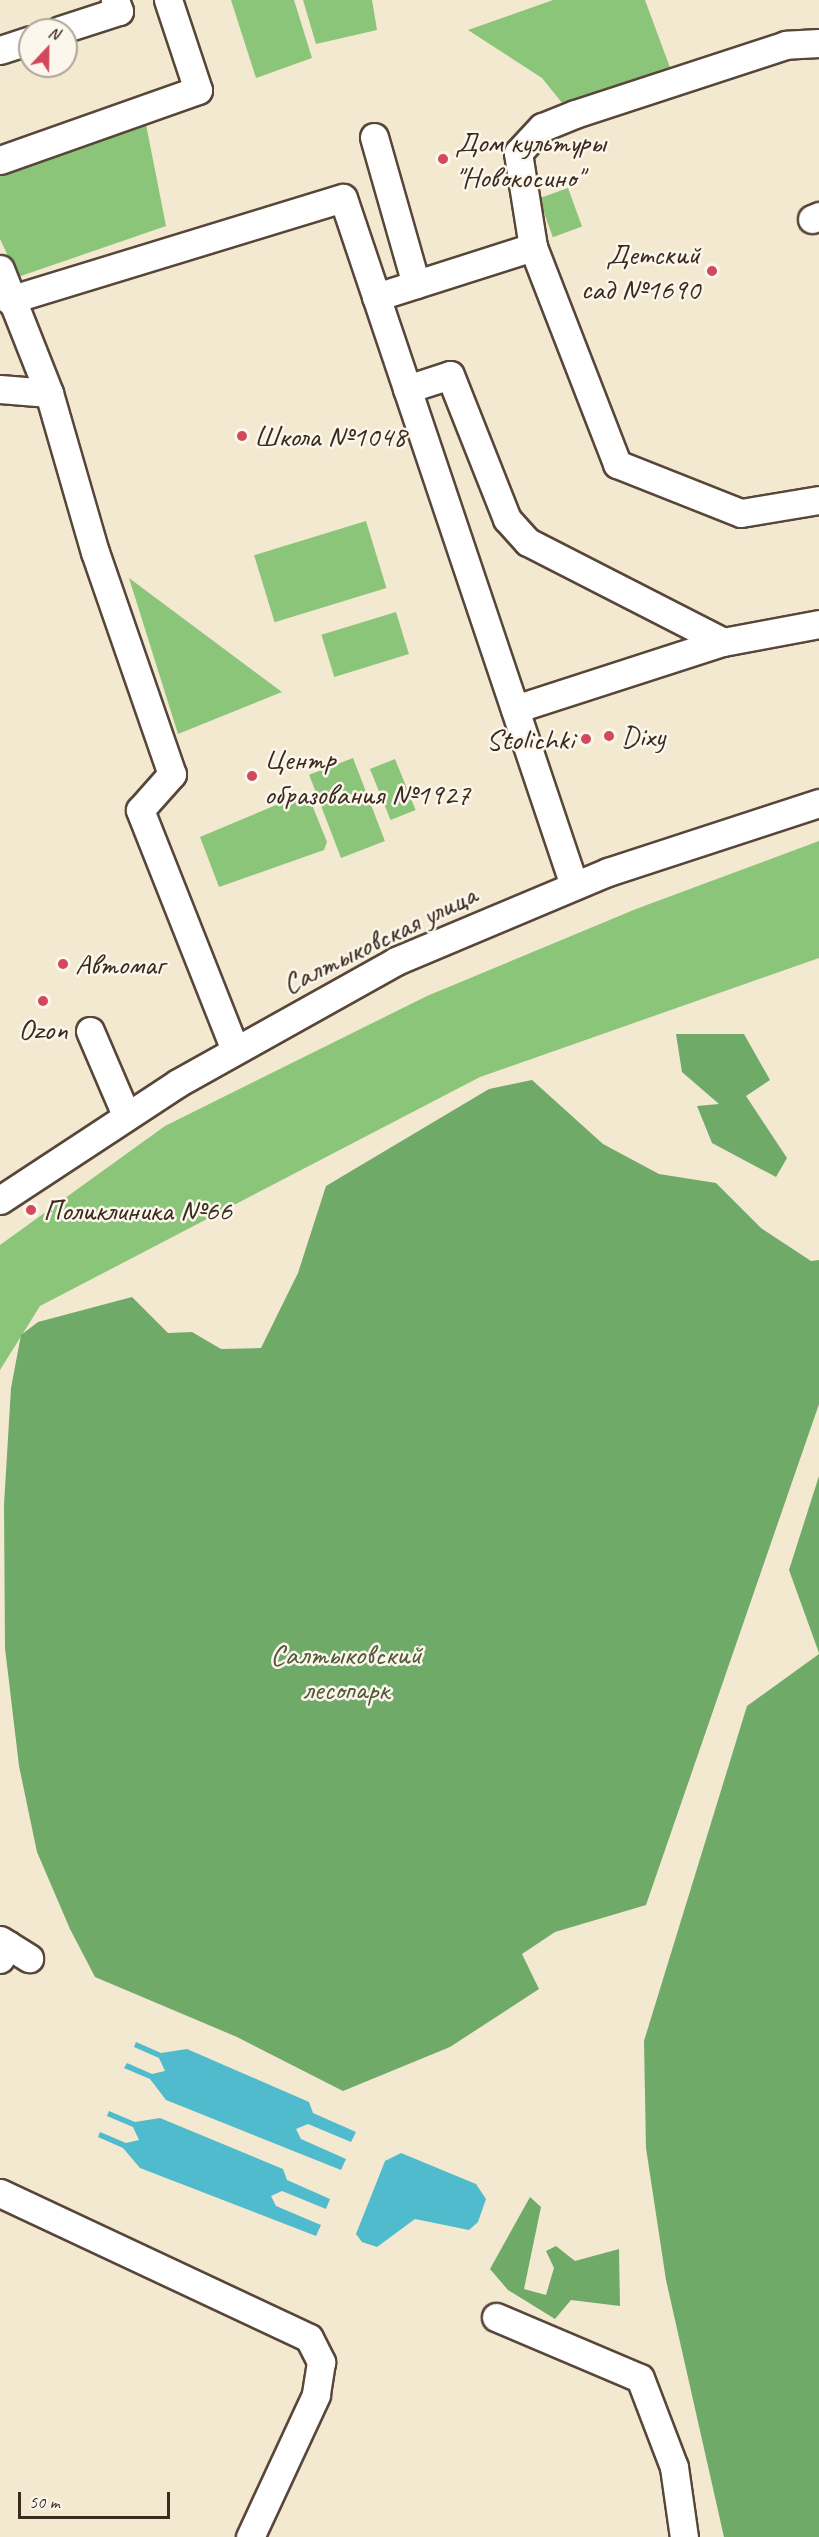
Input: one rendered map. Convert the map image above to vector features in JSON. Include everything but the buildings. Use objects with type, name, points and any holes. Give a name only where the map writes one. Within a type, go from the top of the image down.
[{"type":"street","points":[[78,24],[118,10],[115,0]]},
{"type":"street","points":[[0,160],[198,90],[168,0]]},
{"type":"street","points":[[819,43],[786,45],[542,127],[518,153],[533,247],[617,464],[741,513],[819,500]]},
{"type":"street","points":[[0,50],[18,44]]},
{"type":"street","points":[[374,137],[416,284]]},
{"type":"street","points":[[9,300],[343,198],[574,885]]},
{"type":"street","points":[[376,297],[533,247]]},
{"type":"street","points":[[0,269],[9,300],[49,393],[95,552],[172,774],[140,810],[235,1050]]},
{"type":"street","points":[[407,389],[450,375],[507,519],[528,542],[723,642]]},
{"type":"street","points":[[0,389],[49,393]]},
{"type":"street","points":[[515,709],[723,642],[819,624]]},
{"type":"street","name":"Салтыковская улица","points":[[0,1200],[126,1115],[235,1050],[396,962],[574,885],[733,827],[819,803]]},
{"type":"street","points":[[90,1031],[126,1115]]},
{"type":"street","points":[[0,2193],[309,2338],[321,2362],[316,2395],[250,2537]]},
{"type":"street","points":[[496,2317],[640,2378],[674,2468],[684,2537]]},
{"type":"green space","points":[[231,0],[294,0],[312,58],[256,78]]},
{"type":"green space","points":[[303,0],[372,0],[377,30],[316,44]]},
{"type":"green space","points":[[553,0],[645,0],[672,73],[567,109],[542,78],[468,30]]},
{"type":"green space","points":[[143,109],[166,226],[18,277],[0,239],[0,160]]},
{"type":"green space","points":[[568,188],[582,227],[553,237],[539,199]]},
{"type":"green space","points":[[366,521],[386,588],[275,622],[254,555]]},
{"type":"green space","points":[[129,578],[282,692],[178,734]]},
{"type":"green space","points":[[396,612],[409,654],[334,677],[321,635]]},
{"type":"green space","points":[[353,758],[385,841],[341,858],[309,775]]},
{"type":"green space","points":[[395,759],[416,810],[391,820],[370,769]]},
{"type":"green space","points":[[302,794],[308,795],[327,842],[324,850],[219,887],[200,837]]},
{"type":"green space","points":[[819,841],[819,958],[480,1077],[40,1306],[0,1370],[0,1245],[165,1126],[427,996],[636,909]]},
{"type":"green space","points":[[676,1034],[744,1034],[770,1080],[746,1096],[787,1158],[776,1177],[712,1143],[697,1106],[719,1104],[682,1072]]},
{"type":"green space","name":"Салтыковский лесопарк","points":[[532,1080],[603,1144],[659,1174],[716,1183],[761,1228],[811,1261],[819,1260],[819,1404],[646,1905],[555,1932],[522,1954],[539,1989],[450,2047],[343,2091],[237,2037],[95,1977],[70,1929],[37,1852],[19,1766],[5,1648],[4,1505],[11,1388],[21,1335],[38,1322],[132,1297],[168,1333],[192,1332],[221,1349],[261,1348],[298,1273],[326,1186],[489,1089]]},
{"type":"green space","points":[[819,1476],[819,1653],[789,1570]]},
{"type":"green space","points":[[819,1654],[819,2537],[724,2537],[666,2280],[646,2148],[644,2041],[747,1706]]},
{"type":"green space","points":[[530,2197],[541,2207],[524,2289],[546,2295],[554,2268],[546,2251],[556,2246],[575,2261],[619,2249],[620,2306],[571,2300],[555,2319],[508,2290],[490,2269]]},
{"type":"water","points":[[136,2042],[161,2053],[187,2049],[309,2102],[313,2113],[356,2132],[351,2142],[308,2124],[296,2129],[301,2139],[346,2159],[341,2170],[166,2100],[150,2079],[124,2068],[127,2063],[152,2074],[165,2071],[159,2058],[134,2047]]},
{"type":"water","points":[[109,2111],[135,2122],[160,2118],[283,2169],[287,2180],[330,2199],[326,2209],[282,2191],[271,2196],[276,2206],[321,2225],[316,2236],[140,2168],[123,2148],[98,2137],[100,2132],[126,2143],[139,2140],[133,2127],[107,2116]]},
{"type":"water","points":[[401,2153],[476,2184],[486,2199],[478,2222],[469,2230],[415,2219],[377,2247],[362,2242],[356,2234],[385,2161]]},
{"type":"place","name":"Дом культуры \"Новокосино\"","points":[[443,159]]},
{"type":"place","name":"Детский сад №1690","points":[[712,271]]},
{"type":"place","name":"Школа №1048","points":[[242,436]]},
{"type":"place","name":"Dixy","points":[[609,736]]},
{"type":"place","name":"Stolichki","points":[[586,739]]},
{"type":"place","name":"Центр образования №1927","points":[[252,776]]},
{"type":"place","name":"Автомаг","points":[[63,964]]},
{"type":"place","name":"Ozon","points":[[43,1001]]},
{"type":"place","name":"Поликлиника №66","points":[[31,1210]]}]
